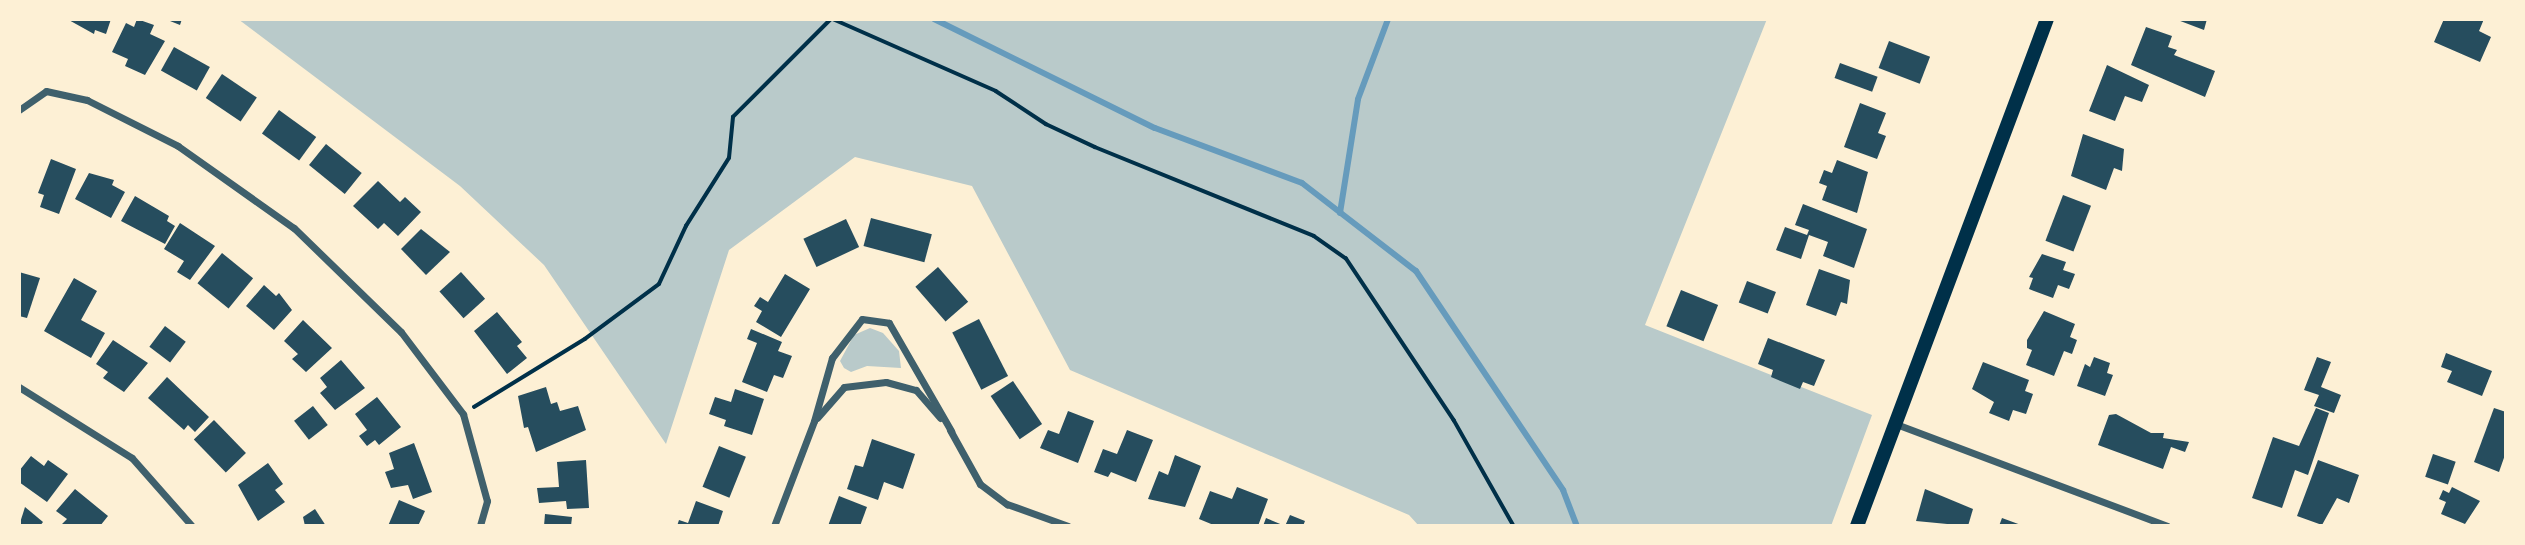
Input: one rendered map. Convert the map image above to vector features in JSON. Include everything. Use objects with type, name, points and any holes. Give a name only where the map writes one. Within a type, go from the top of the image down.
[{"type":"main road","points":[[1857,526],[2047,19]]},
{"type":"street","points":[[19,110],[46,91],[74,97],[178,146],[294,228],[401,332],[463,414],[487,501],[480,526]]},
{"type":"street","points":[[774,526],[814,421],[832,358],[862,319],[890,323],[980,484],[1007,504],[1068,526]]},
{"type":"street","points":[[814,421],[844,387],[886,382],[916,390],[951,431]]},
{"type":"street","points":[[19,387],[132,458],[192,526]]},
{"type":"street","points":[[1896,424],[2167,526]]},
{"type":"path","points":[[463,414],[585,339],[659,284],[686,226],[729,158],[733,117],[832,19],[996,91],[1046,124],[1095,147],[1314,236],[1346,258],[1454,420],[1514,526]]},
{"type":"shaded area","points":[[238,19],[1767,19],[1645,325],[1872,415],[1831,526],[1419,526],[1409,515],[1070,370],[972,186],[855,157],[729,250],[666,444],[544,265],[460,186]]},
{"type":"shaded area","points":[[870,328],[883,333],[899,351],[901,368],[867,366],[851,372],[844,368],[840,361],[854,335]]},
{"type":"building","points":[[67,19],[111,19],[106,34],[95,30],[94,34]]},
{"type":"building","points":[[137,19],[154,25],[150,34],[165,41],[145,75],[125,66],[128,59],[112,52],[126,23],[134,27]]},
{"type":"building","points":[[165,19],[182,19],[180,25]]},
{"type":"building","points":[[2175,19],[2207,19],[2204,30]]},
{"type":"building","points":[[2444,19],[2484,19],[2479,31],[2491,37],[2480,62],[2434,42]]},
{"type":"building","points":[[2146,27],[2172,36],[2168,47],[2177,50],[2174,55],[2215,71],[2205,97],[2131,65]]},
{"type":"building","points":[[1889,41],[1930,57],[1920,84],[1879,68]]},
{"type":"building","points":[[174,47],[210,67],[197,90],[161,71]]},
{"type":"building","points":[[1840,63],[1878,77],[1872,92],[1835,78]]},
{"type":"building","points":[[2107,65],[2149,85],[2142,102],[2125,96],[2115,121],[2089,111]]},
{"type":"building","points":[[222,74],[257,97],[241,122],[206,98]]},
{"type":"building","points":[[1860,103],[1886,113],[1878,133],[1886,136],[1877,159],[1844,147]]},
{"type":"building","points":[[279,110],[316,137],[299,160],[262,133]]},
{"type":"building","points":[[2083,134],[2124,149],[2122,171],[2114,168],[2106,190],[2071,176]]},
{"type":"building","points":[[326,144],[362,173],[345,194],[309,165]]},
{"type":"building","points":[[51,159],[76,169],[59,214],[40,207],[44,195],[38,193]]},
{"type":"building","points":[[1837,160],[1868,172],[1857,213],[1822,200],[1827,186],[1819,183],[1824,170],[1832,173]]},
{"type":"building","points":[[89,173],[114,180],[112,185],[125,192],[111,218],[75,199]]},
{"type":"building","points":[[378,181],[400,202],[405,197],[421,212],[398,236],[384,223],[378,229],[353,206]]},
{"type":"building","points":[[2063,195],[2091,206],[2073,251],[2045,241]]},
{"type":"building","points":[[135,196],[169,216],[167,221],[175,226],[165,244],[121,221]]},
{"type":"building","points":[[1803,204],[1867,229],[1854,268],[1823,256],[1828,242],[1809,235],[1801,259],[1776,250],[1785,227],[1807,235],[1809,230],[1795,225]]},
{"type":"building","points":[[871,218],[932,234],[924,262],[863,246]]},
{"type":"building","points":[[846,219],[859,247],[817,267],[803,239]]},
{"type":"building","points":[[180,223],[215,246],[190,280],[177,272],[184,261],[164,249]]},
{"type":"building","points":[[421,229],[450,252],[426,275],[401,249]]},
{"type":"building","points":[[222,253],[253,278],[229,308],[197,283]]},
{"type":"building","points":[[2042,254],[2066,262],[2063,270],[2075,274],[2069,289],[2058,285],[2053,298],[2029,289],[2033,278],[2029,277]]},
{"type":"building","points":[[938,267],[968,302],[946,321],[915,287]]},
{"type":"building","points":[[1819,269],[1850,280],[1847,304],[1841,302],[1836,316],[1806,305]]},
{"type":"building","points":[[19,272],[40,278],[27,318],[19,316]]},
{"type":"building","points":[[461,272],[485,299],[464,318],[439,291]]},
{"type":"building","points":[[785,274],[810,289],[781,337],[756,322],[762,311],[754,306],[760,297],[768,302]]},
{"type":"building","points":[[74,278],[97,291],[81,320],[105,333],[91,358],[44,331]]},
{"type":"building","points":[[1747,281],[1776,292],[1768,314],[1739,302]]},
{"type":"building","points":[[264,285],[276,296],[279,293],[292,310],[274,330],[246,306]]},
{"type":"building","points":[[1681,290],[1718,305],[1703,341],[1666,326]]},
{"type":"building","points":[[2044,311],[2075,324],[2070,337],[2077,340],[2072,354],[2064,351],[2054,376],[2026,365],[2032,350],[2027,348],[2027,340]]},
{"type":"building","points":[[497,312],[522,342],[517,346],[527,358],[507,374],[474,331]]},
{"type":"building","points":[[979,319],[1008,376],[981,390],[952,333]]},
{"type":"building","points":[[303,320],[332,348],[306,372],[292,359],[298,354],[284,341]]},
{"type":"building","points":[[165,326],[186,342],[170,362],[149,347]]},
{"type":"building","points":[[751,329],[782,342],[778,351],[792,356],[783,378],[774,375],[767,392],[742,382],[757,343],[747,339]]},
{"type":"building","points":[[1768,338],[1825,360],[1814,386],[1803,382],[1800,389],[1771,377],[1773,370],[1758,364]]},
{"type":"building","points":[[113,340],[148,363],[124,392],[103,378],[108,372],[96,364]]},
{"type":"building","points":[[2446,353],[2492,371],[2482,396],[2447,382],[2452,371],[2441,367]]},
{"type":"building","points":[[2094,357],[2110,363],[2107,373],[2113,375],[2105,396],[2077,386],[2085,364],[2090,367]]},
{"type":"building","points":[[2317,357],[2331,362],[2321,387],[2341,395],[2334,413],[2314,406],[2319,395],[2304,390]]},
{"type":"building","points":[[341,360],[365,388],[335,410],[320,393],[327,387],[320,378]]},
{"type":"building","points":[[1983,362],[2029,380],[2025,391],[2033,394],[2026,414],[2013,410],[2009,421],[1989,413],[1994,402],[1972,389]]},
{"type":"building","points":[[167,377],[209,417],[195,432],[188,425],[184,430],[148,398]]},
{"type":"building","points":[[1013,381],[1042,424],[1020,439],[991,396]]},
{"type":"building","points":[[546,387],[551,404],[557,402],[560,411],[578,406],[586,430],[536,452],[528,427],[524,428],[518,396]]},
{"type":"building","points":[[735,389],[764,399],[752,435],[724,426],[726,420],[709,414],[715,397],[731,402]]},
{"type":"building","points":[[377,397],[401,427],[379,445],[375,440],[367,446],[359,436],[367,430],[355,414]]},
{"type":"building","points":[[313,406],[328,425],[309,440],[294,421]]},
{"type":"building","points":[[2316,408],[2329,413],[2308,475],[2295,470],[2282,508],[2252,498],[2273,437],[2299,446]]},
{"type":"building","points":[[2494,408],[2506,412],[2506,452],[2499,472],[2474,462]]},
{"type":"building","points":[[1068,411],[1094,421],[1078,463],[1040,448],[1048,430],[1059,434]]},
{"type":"building","points":[[2116,414],[2151,433],[2164,433],[2163,438],[2189,442],[2185,452],[2171,447],[2163,469],[2098,445],[2109,415]]},
{"type":"building","points":[[214,420],[246,453],[226,473],[194,439]]},
{"type":"building","points":[[1127,430],[1153,440],[1136,482],[1111,472],[1108,477],[1094,472],[1103,449],[1117,454]]},
{"type":"building","points":[[872,439],[915,454],[903,489],[884,482],[878,500],[847,489],[855,465],[863,467]]},
{"type":"building","points":[[414,443],[432,492],[413,499],[408,485],[391,488],[385,472],[394,469],[389,453]]},
{"type":"building","points":[[719,446],[746,457],[729,498],[703,487]]},
{"type":"building","points":[[2433,454],[2456,462],[2448,485],[2425,477]]},
{"type":"building","points":[[1175,455],[1201,466],[1185,507],[1148,499],[1159,471],[1168,475]]},
{"type":"building","points":[[31,456],[44,466],[48,460],[68,474],[47,502],[19,482],[19,471]]},
{"type":"building","points":[[586,460],[589,508],[567,509],[566,501],[539,503],[537,488],[559,487],[557,462]]},
{"type":"building","points":[[2318,460],[2359,475],[2349,503],[2337,498],[2322,525],[2297,516]]},
{"type":"building","points":[[268,463],[283,484],[275,490],[285,502],[258,521],[238,485]]},
{"type":"building","points":[[1237,487],[1268,499],[1258,526],[1216,526],[1199,519],[1210,491],[1232,499]]},
{"type":"building","points":[[2452,487],[2480,501],[2465,524],[2441,514],[2446,502],[2439,499],[2443,490],[2449,493]]},
{"type":"building","points":[[75,489],[108,516],[100,526],[60,526],[67,519],[56,511]]},
{"type":"building","points":[[1925,489],[1973,509],[1968,526],[1916,521]]},
{"type":"building","points":[[839,496],[867,507],[860,526],[828,526]]},
{"type":"building","points":[[399,500],[425,511],[418,526],[388,526]]},
{"type":"building","points":[[696,501],[723,511],[718,526],[677,526],[679,520],[688,523]]},
{"type":"building","points":[[25,507],[43,522],[40,526],[19,526]]},
{"type":"building","points":[[315,509],[326,526],[305,526],[303,517]]},
{"type":"building","points":[[545,514],[572,517],[571,526],[544,526]]},
{"type":"building","points":[[1290,515],[1305,521],[1303,526],[1285,526]]},
{"type":"building","points":[[1266,518],[1285,526],[1263,526]]},
{"type":"building","points":[[2002,518],[2021,525],[2021,526],[1999,526]]},
{"type":"waterway","points":[[934,19],[1155,128],[1302,183],[1416,271],[1563,490],[1577,526]]},
{"type":"waterway","points":[[1340,213],[1358,99],[1388,19]]}]
